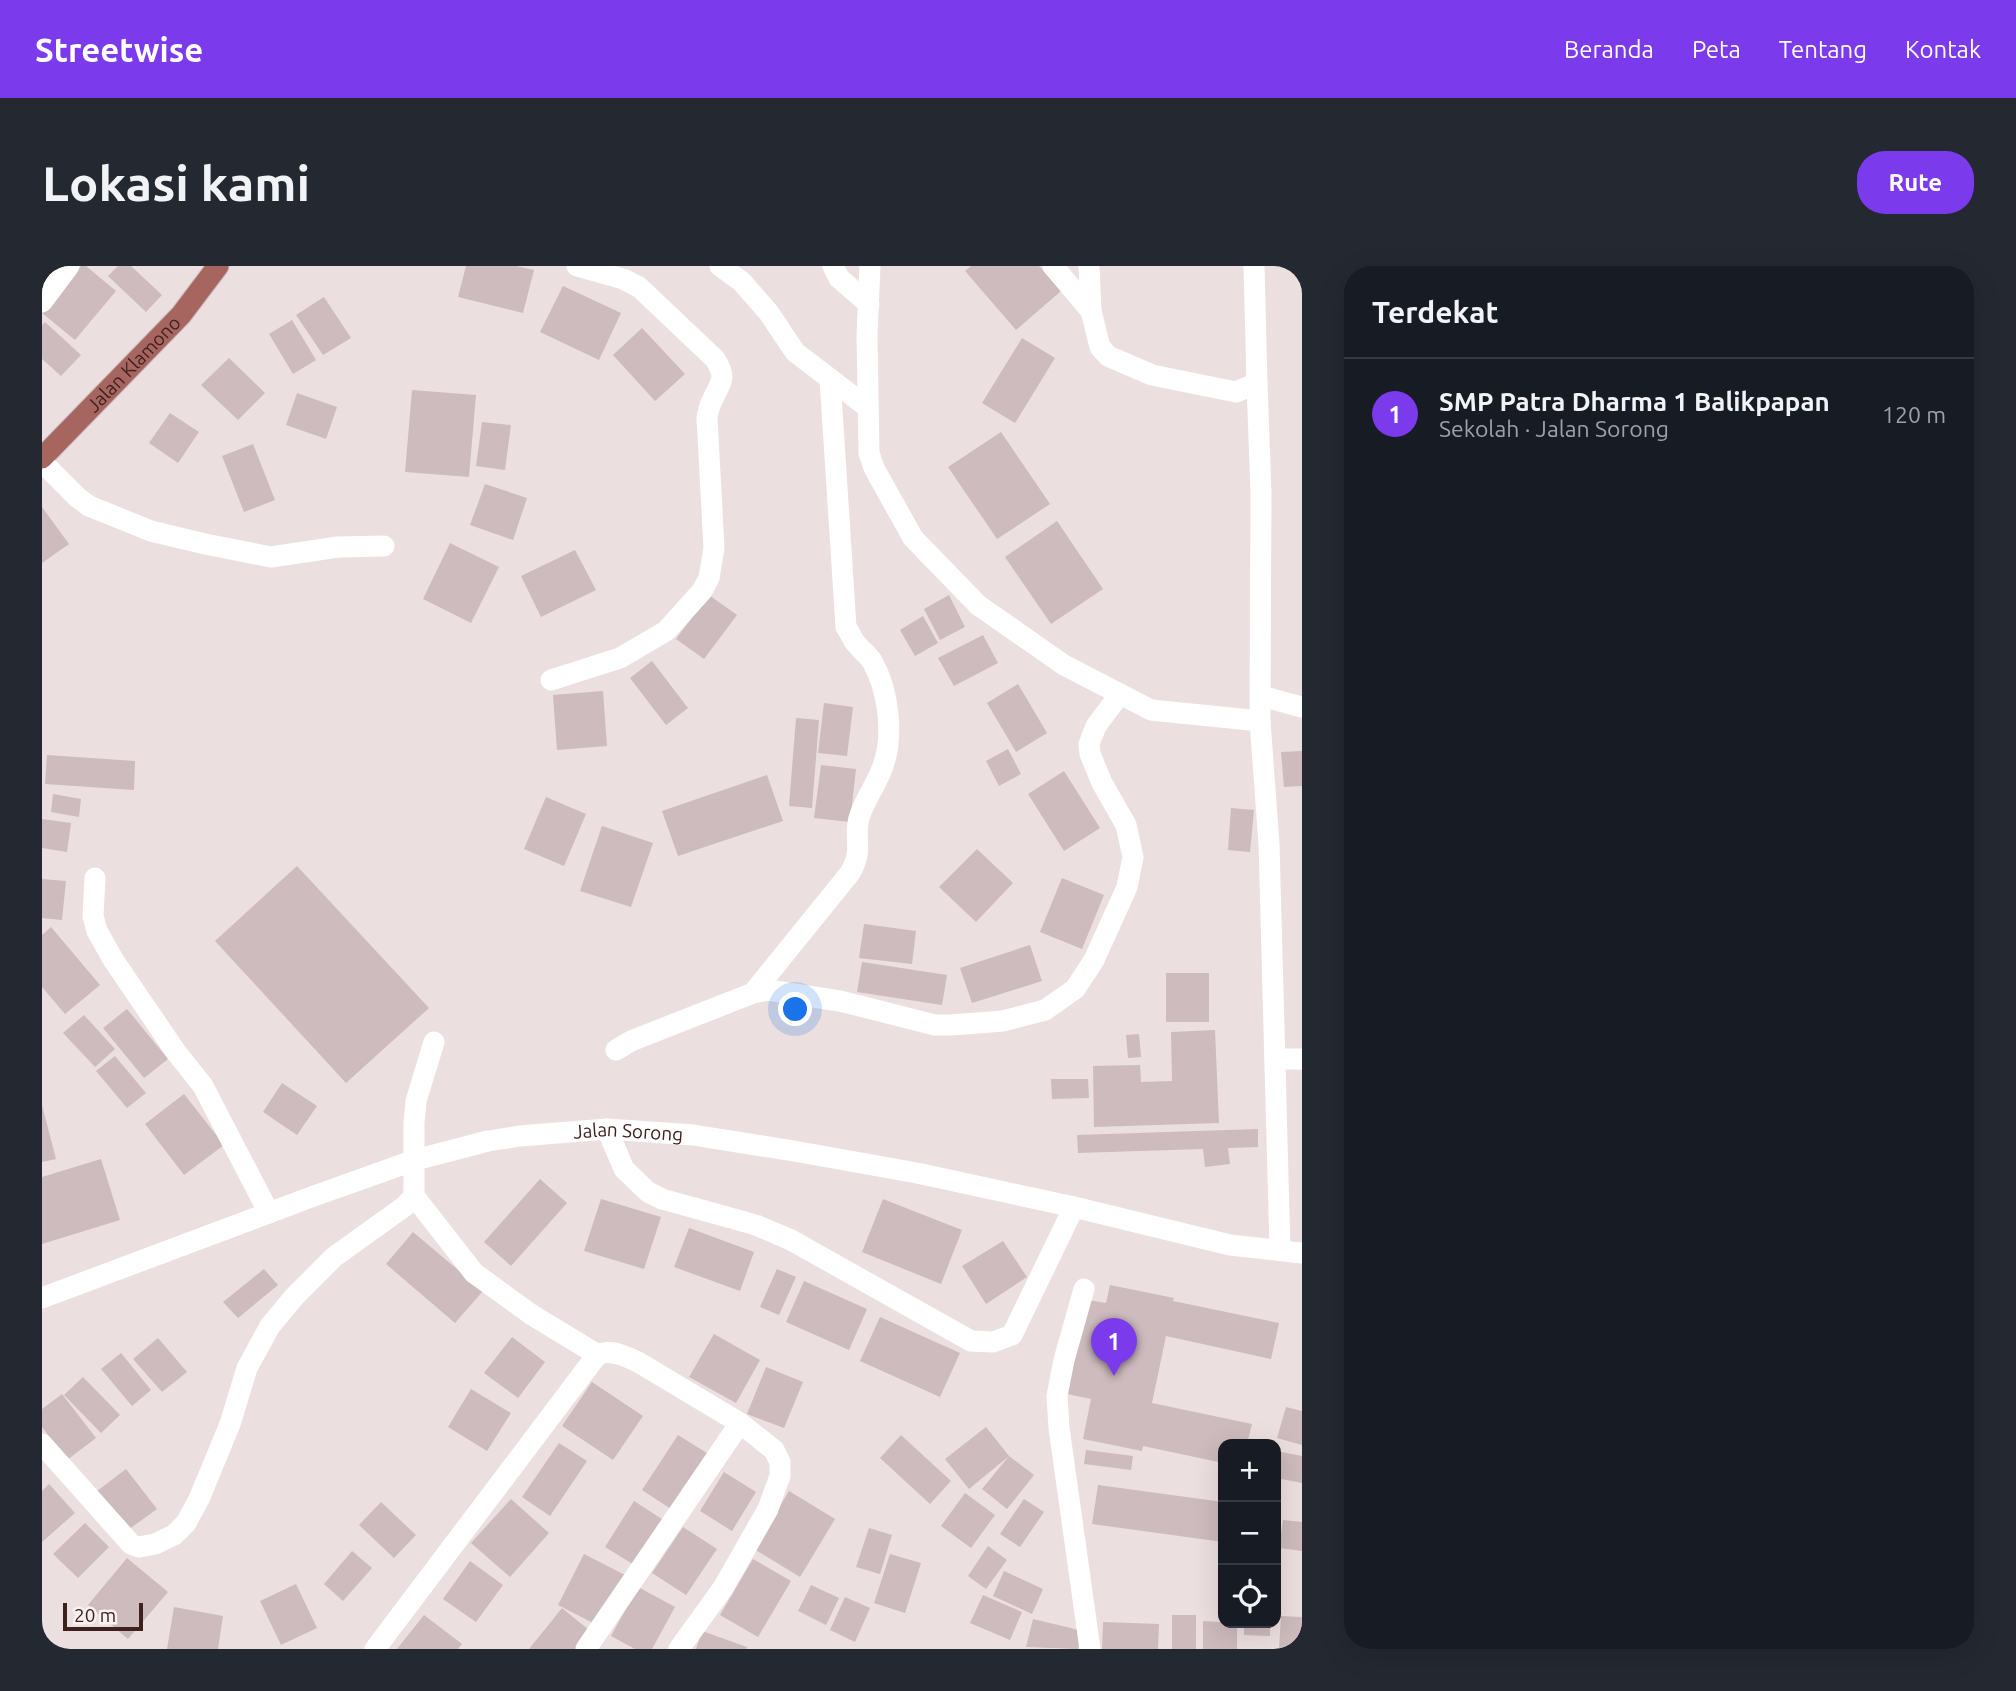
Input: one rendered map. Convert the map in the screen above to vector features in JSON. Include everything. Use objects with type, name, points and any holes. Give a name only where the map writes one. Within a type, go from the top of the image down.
[{"type":"main road","name":"Jalan Klamono","points":[[42,460],[181,315],[218,266]]},
{"type":"street","points":[[42,302],[69,266]]},
{"type":"street","points":[[551,680],[620,658],[667,631],[702,591],[709,578],[713,548],[707,418],[711,402],[723,378],[721,369],[715,359],[639,287],[623,279],[576,266]]},
{"type":"street","points":[[720,266],[742,282],[769,313],[795,352],[867,407]]},
{"type":"street","points":[[833,266],[839,278],[869,304]]},
{"type":"street","points":[[870,266],[867,407],[869,453],[874,468],[913,538],[978,605],[1064,665],[1151,710],[1260,721]]},
{"type":"street","points":[[1053,266],[1091,311]]},
{"type":"street","points":[[1089,266],[1091,311],[1100,347],[1108,356],[1152,374],[1236,392],[1257,383]]},
{"type":"street","points":[[1254,266],[1261,493],[1260,721],[1269,844],[1279,1250]]},
{"type":"street","points":[[753,993],[856,862],[859,849],[857,826],[883,768],[887,741],[888,712],[881,681],[871,660],[854,641],[846,626],[830,379]]},
{"type":"street","points":[[42,460],[89,506],[151,531],[271,557],[338,547],[384,545]]},
{"type":"street","points":[[616,1049],[753,993],[768,990],[840,1001],[935,1025],[951,1026],[1003,1021],[1045,1010],[1075,989],[1094,960],[1127,887],[1133,857],[1126,825],[1102,783],[1090,754],[1089,744],[1096,726],[1119,694]]},
{"type":"street","points":[[1261,696],[1302,707]]},
{"type":"street","points":[[95,878],[93,916],[97,931],[114,961],[176,1052],[203,1086],[270,1213]]},
{"type":"street","points":[[434,1041],[416,1101],[414,1196],[474,1273],[532,1315],[598,1355]]},
{"type":"street","points":[[1275,1059],[1302,1059]]},
{"type":"street","points":[[607,1129],[624,1169],[648,1192],[662,1199],[756,1225],[783,1236],[971,1341],[993,1342],[1012,1335],[1074,1207]]},
{"type":"street","name":"Jalan Sorong","points":[[43,1301],[415,1160],[488,1141],[607,1129],[693,1135],[794,1151],[916,1173],[1074,1207],[1230,1245],[1302,1253]]},
{"type":"street","points":[[42,1444],[131,1544],[139,1547],[155,1544],[174,1535],[186,1523],[199,1499],[230,1424],[247,1368],[270,1326],[294,1297],[334,1257],[405,1206],[414,1196]]},
{"type":"street","points":[[1084,1289],[1057,1396],[1059,1428],[1090,1649]]},
{"type":"street","points":[[375,1649],[598,1355],[608,1353],[620,1354],[638,1362],[740,1423],[774,1450],[780,1462],[780,1476],[768,1509],[723,1588],[679,1649]]},
{"type":"street","points":[[586,1649],[740,1423]]},
{"type":"building","points":[[81,266],[86,266],[116,291],[75,340],[42,313]]},
{"type":"building","points":[[118,266],[131,266],[162,295],[146,312],[108,276]]},
{"type":"building","points":[[466,266],[516,266],[534,270],[523,313],[458,297]]},
{"type":"building","points":[[971,266],[1039,266],[1061,291],[1016,330],[965,271]]},
{"type":"building","points":[[563,286],[621,313],[599,360],[540,332]]},
{"type":"building","points":[[324,297],[351,338],[323,355],[296,315]]},
{"type":"building","points":[[292,320],[316,360],[293,374],[269,334]]},
{"type":"building","points":[[45,322],[81,355],[61,376],[42,359],[42,325]]},
{"type":"building","points":[[642,328],[685,374],[655,401],[613,355]]},
{"type":"building","points":[[1022,338],[1055,358],[1015,423],[982,403]]},
{"type":"building","points":[[229,358],[265,393],[238,420],[201,385]]},
{"type":"building","points":[[412,390],[476,395],[469,477],[405,472]]},
{"type":"building","points":[[297,393],[337,407],[326,439],[286,425]]},
{"type":"building","points":[[170,413],[199,432],[178,463],[149,443]]},
{"type":"building","points":[[482,422],[511,425],[505,470],[476,466]]},
{"type":"building","points":[[1001,432],[1050,504],[997,539],[948,467]]},
{"type":"building","points":[[253,444],[275,500],[244,512],[222,456]]},
{"type":"building","points":[[485,484],[527,498],[513,540],[470,525]]},
{"type":"building","points":[[42,507],[69,544],[42,563]]},
{"type":"building","points":[[1057,521],[1103,589],[1051,624],[1005,557]]},
{"type":"building","points":[[450,543],[499,567],[471,623],[423,599]]},
{"type":"building","points":[[575,550],[596,590],[541,617],[521,576]]},
{"type":"building","points":[[709,595],[737,615],[704,659],[676,639]]},
{"type":"building","points":[[949,595],[965,627],[940,640],[924,609]]},
{"type":"building","points":[[923,616],[938,643],[915,656],[900,630]]},
{"type":"building","points":[[983,635],[998,663],[954,686],[938,658]]},
{"type":"building","points":[[652,661],[688,708],[666,725],[630,678]]},
{"type":"building","points":[[1018,684],[1047,733],[1016,752],[987,703]]},
{"type":"building","points":[[603,691],[607,746],[557,750],[553,695]]},
{"type":"building","points":[[824,703],[853,707],[847,756],[818,753]]},
{"type":"building","points":[[796,718],[819,720],[812,808],[789,806]]},
{"type":"building","points":[[1008,749],[1021,774],[999,786],[986,761]]},
{"type":"building","points":[[1302,751],[1302,786],[1284,787],[1281,752]]},
{"type":"building","points":[[47,755],[135,761],[134,790],[45,784]]},
{"type":"building","points":[[821,765],[856,769],[850,822],[814,818]]},
{"type":"building","points":[[1064,771],[1100,828],[1064,851],[1028,794]]},
{"type":"building","points":[[767,775],[783,821],[678,856],[662,811]]},
{"type":"building","points":[[53,794],[81,799],[79,817],[51,812]]},
{"type":"building","points":[[546,797],[586,814],[564,866],[524,849]]},
{"type":"building","points":[[1231,808],[1254,810],[1250,852],[1228,850]]},
{"type":"building","points":[[42,819],[71,823],[67,852],[42,848]]},
{"type":"building","points":[[602,826],[653,843],[631,907],[580,891]]},
{"type":"building","points":[[977,849],[1013,883],[976,922],[939,887]]},
{"type":"building","points":[[297,866],[429,1008],[346,1083],[215,941]]},
{"type":"building","points":[[1062,878],[1104,895],[1082,949],[1040,932]]},
{"type":"building","points":[[42,879],[66,881],[62,920],[42,918]]},
{"type":"building","points":[[864,924],[916,931],[912,964],[859,958]]},
{"type":"building","points":[[51,927],[100,985],[65,1014],[42,987],[42,935]]},
{"type":"building","points":[[1030,945],[1042,981],[972,1003],[960,968]]},
{"type":"building","points":[[862,962],[947,975],[942,1005],[857,992]]},
{"type":"building","points":[[1166,973],[1209,973],[1209,1022],[1166,1022]]},
{"type":"building","points":[[127,1009],[168,1059],[144,1078],[103,1028]]},
{"type":"building","points":[[84,1015],[115,1049],[95,1067],[63,1033]]},
{"type":"building","points":[[1215,1030],[1219,1123],[1094,1127],[1093,1066],[1140,1065],[1141,1082],[1172,1081],[1171,1032]]},
{"type":"building","points":[[1139,1034],[1141,1057],[1128,1058],[1126,1035]]},
{"type":"building","points":[[115,1056],[146,1093],[127,1108],[96,1071]]},
{"type":"building","points":[[1051,1079],[1088,1079],[1089,1098],[1052,1099]]},
{"type":"building","points":[[282,1083],[317,1106],[297,1135],[263,1112]]},
{"type":"building","points":[[184,1094],[224,1145],[184,1175],[145,1124]]},
{"type":"building","points":[[42,1105],[56,1159],[42,1162]]},
{"type":"building","points":[[1258,1129],[1258,1147],[1228,1148],[1230,1164],[1205,1167],[1203,1149],[1078,1153],[1077,1135]]},
{"type":"building","points":[[101,1159],[120,1220],[42,1244],[42,1177]]},
{"type":"building","points":[[540,1179],[567,1203],[511,1266],[484,1242]]},
{"type":"building","points":[[601,1199],[661,1217],[644,1269],[584,1251]]},
{"type":"building","points":[[883,1199],[962,1230],[941,1284],[862,1252]]},
{"type":"building","points":[[689,1228],[754,1252],[740,1291],[674,1267]]},
{"type":"building","points":[[413,1232],[483,1291],[455,1323],[386,1264]]},
{"type":"building","points":[[1003,1241],[1027,1277],[986,1304],[962,1266]]},
{"type":"building","points":[[264,1269],[278,1285],[238,1318],[223,1302]]},
{"type":"building","points":[[777,1269],[796,1277],[779,1315],[760,1307]]},
{"type":"building","points":[[804,1281],[867,1309],[849,1350],[786,1322]]},
{"type":"building","points":[[1110,1285],[1279,1323],[1271,1359],[1166,1336],[1152,1403],[1252,1424],[1248,1439],[1218,1439],[1218,1462],[1143,1446],[1142,1451],[1083,1439],[1091,1399],[1067,1394],[1088,1300],[1106,1303]]},
{"type":"building","points":[[880,1317],[960,1353],[940,1397],[860,1361]]},
{"type":"building","points":[[714,1334],[760,1360],[736,1403],[689,1377]]},
{"type":"building","points":[[512,1337],[545,1362],[518,1398],[484,1373]]},
{"type":"building","points":[[158,1338],[187,1372],[162,1392],[133,1359]]},
{"type":"building","points":[[121,1353],[151,1390],[132,1406],[101,1369]]},
{"type":"building","points":[[766,1367],[803,1382],[784,1428],[747,1414]]},
{"type":"building","points":[[83,1377],[120,1415],[101,1433],[64,1395]]},
{"type":"building","points":[[592,1382],[643,1416],[613,1460],[562,1426]]},
{"type":"building","points":[[471,1389],[511,1413],[487,1451],[448,1427]]},
{"type":"building","points":[[62,1394],[96,1438],[67,1460],[42,1427],[42,1409]]},
{"type":"building","points":[[1286,1407],[1302,1411],[1302,1445],[1277,1438]]},
{"type":"building","points":[[986,1427],[1009,1456],[969,1489],[945,1459]]},
{"type":"building","points":[[678,1435],[710,1455],[674,1511],[642,1490]]},
{"type":"building","points":[[901,1435],[951,1481],[930,1504],[880,1458]]},
{"type":"building","points":[[559,1443],[587,1461],[550,1516],[522,1497]]},
{"type":"building","points":[[1086,1450],[1133,1456],[1131,1470],[1084,1464]]},
{"type":"building","points":[[1281,1452],[1302,1456],[1302,1483],[1281,1479]]},
{"type":"building","points":[[1009,1456],[1034,1475],[1007,1509],[982,1489]]},
{"type":"building","points":[[126,1469],[157,1509],[128,1530],[97,1491]]},
{"type":"building","points":[[724,1472],[756,1492],[732,1531],[700,1511]]},
{"type":"building","points":[[49,1484],[75,1513],[42,1542],[42,1491]]},
{"type":"building","points":[[1098,1485],[1218,1501],[1218,1541],[1092,1524]]},
{"type":"building","points":[[789,1491],[835,1519],[800,1577],[754,1549]]},
{"type":"building","points":[[965,1493],[995,1515],[971,1548],[941,1526]]},
{"type":"building","points":[[511,1499],[549,1533],[510,1577],[471,1543]]},
{"type":"building","points":[[1024,1499],[1044,1512],[1020,1547],[1000,1534]]},
{"type":"building","points":[[634,1501],[665,1521],[636,1566],[605,1547]]},
{"type":"building","points":[[381,1502],[416,1535],[394,1558],[359,1525]]},
{"type":"building","points":[[1283,1520],[1302,1522],[1302,1551],[1281,1548]]},
{"type":"building","points":[[85,1523],[109,1547],[78,1578],[53,1554]]},
{"type":"building","points":[[683,1527],[717,1549],[686,1595],[652,1573]]},
{"type":"building","points":[[869,1528],[892,1535],[880,1574],[856,1567]]},
{"type":"building","points":[[988,1546],[1007,1560],[986,1589],[968,1576]]},
{"type":"building","points":[[352,1551],[372,1568],[343,1601],[324,1584]]},
{"type":"building","points":[[584,1554],[625,1575],[599,1626],[558,1605]]},
{"type":"building","points":[[890,1554],[921,1563],[905,1613],[874,1603]]},
{"type":"building","points":[[127,1558],[168,1592],[128,1639],[88,1605]]},
{"type":"building","points":[[753,1559],[791,1581],[758,1637],[720,1615]]},
{"type":"building","points":[[470,1561],[503,1585],[476,1622],[443,1599]]},
{"type":"building","points":[[1004,1571],[1043,1589],[1032,1614],[993,1596]]},
{"type":"building","points":[[296,1584],[317,1628],[281,1645],[260,1601]]},
{"type":"building","points":[[811,1585],[839,1598],[826,1625],[798,1611]]},
{"type":"building","points":[[638,1587],[675,1607],[652,1649],[635,1649],[611,1636]]},
{"type":"building","points":[[983,1595],[1022,1612],[1010,1640],[970,1623]]},
{"type":"building","points":[[845,1597],[870,1608],[855,1642],[830,1630]]},
{"type":"building","points":[[174,1607],[223,1616],[218,1649],[167,1649]]},
{"type":"building","points":[[562,1608],[595,1635],[584,1649],[529,1649]]},
{"type":"building","points":[[424,1615],[462,1644],[458,1649],[397,1649]]},
{"type":"building","points":[[1172,1615],[1196,1615],[1196,1649],[1172,1649]]},
{"type":"building","points":[[1281,1616],[1302,1617],[1302,1649],[1279,1649]]},
{"type":"building","points":[[1033,1619],[1083,1631],[1078,1649],[1026,1647]]},
{"type":"building","points":[[1203,1621],[1218,1622],[1218,1628],[1237,1628],[1237,1649],[1203,1649]]},
{"type":"building","points":[[1103,1622],[1159,1624],[1158,1649],[1102,1649]]},
{"type":"building","points":[[1244,1628],[1270,1628],[1270,1636],[1244,1635]]},
{"type":"building","points":[[702,1631],[747,1647],[696,1649]]},
{"type":"place","name":"SMP Patra Dharma 1 Balikpapan","points":[[1114,1376]]}]
